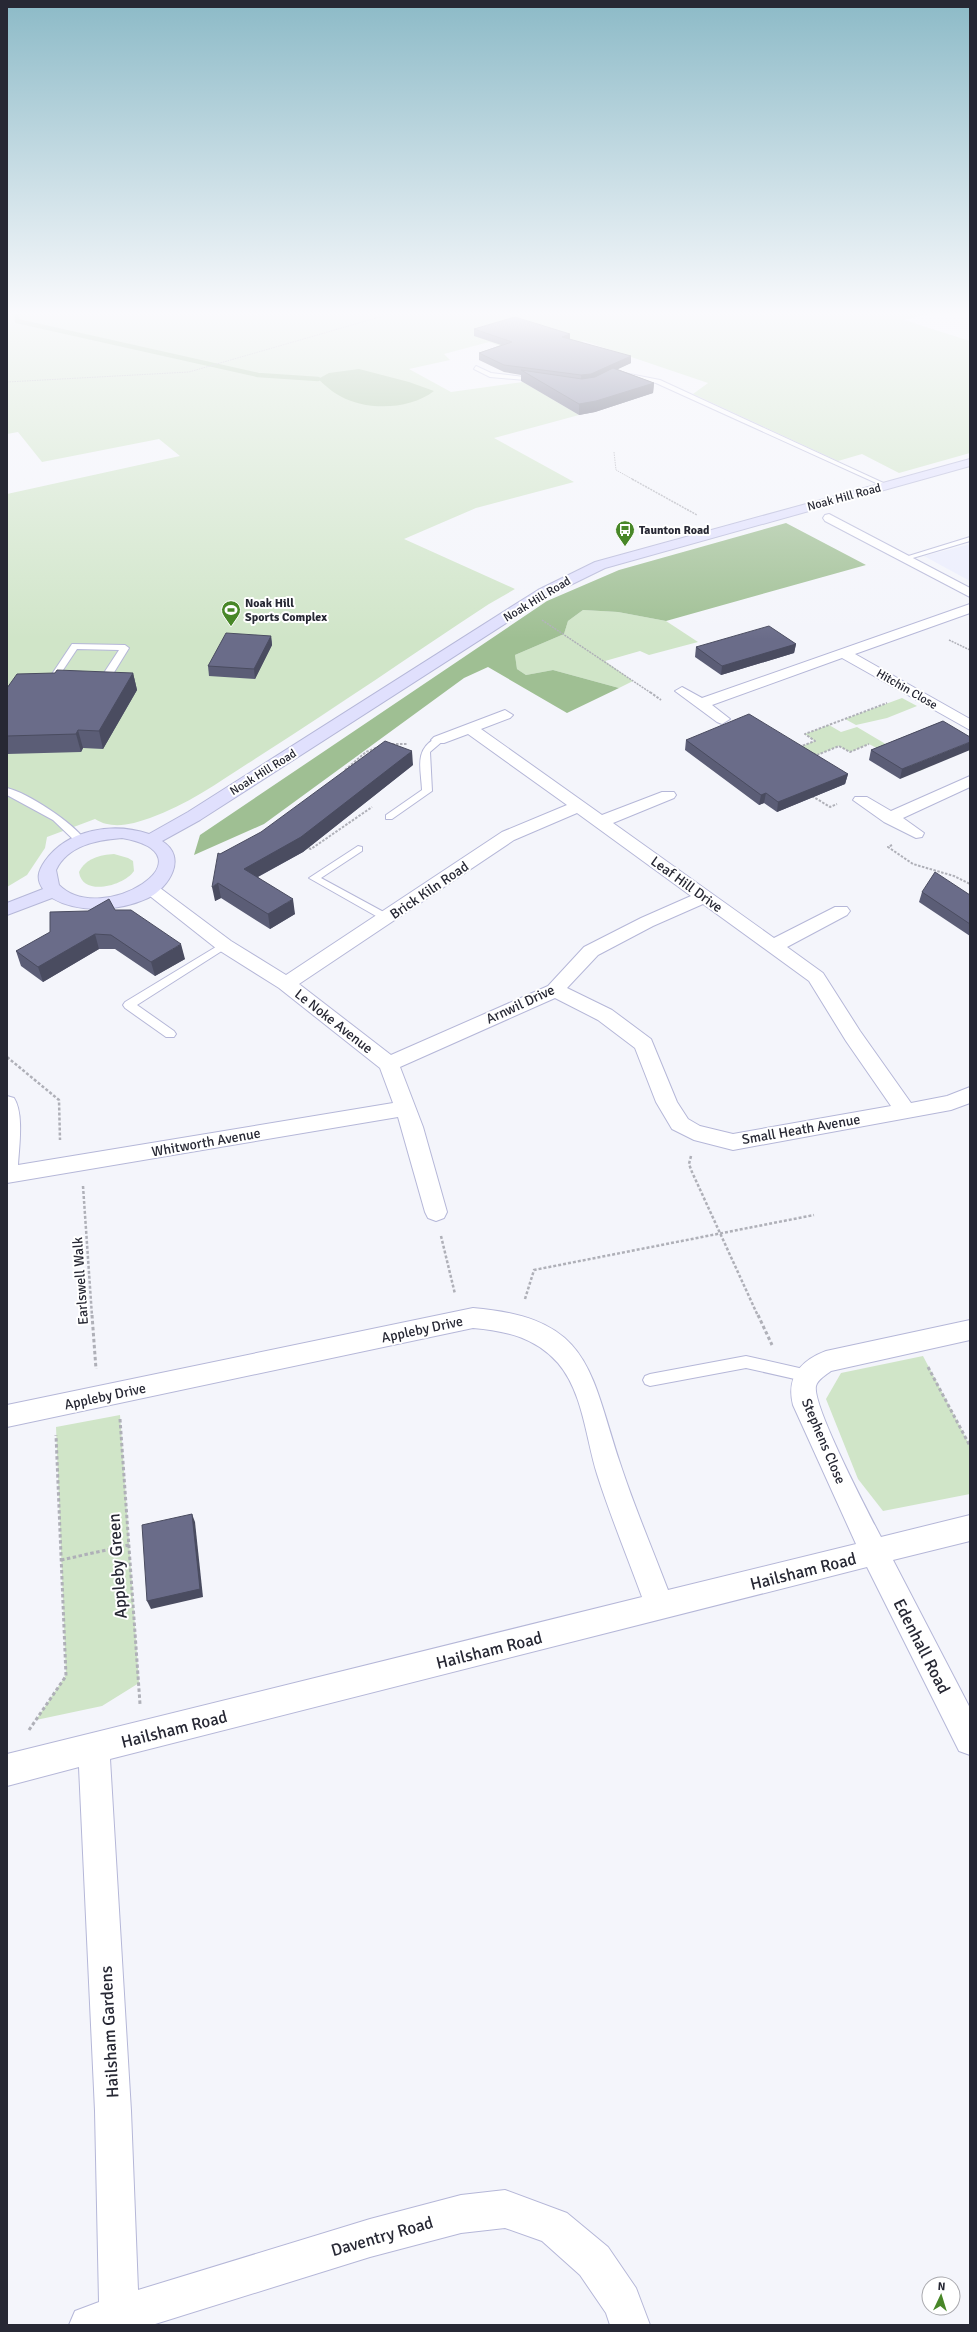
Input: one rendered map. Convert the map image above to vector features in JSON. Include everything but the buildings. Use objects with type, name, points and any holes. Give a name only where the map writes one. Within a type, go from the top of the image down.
[{"type":"street","name":"Noak Hill Road","points":[[151,840],[194,816],[570,578],[600,565],[970,462]]},
{"type":"street","points":[[829,518],[970,593]]},
{"type":"street","points":[[701,704],[845,654],[970,608]]},
{"type":"street","name":"Hitchin Close","points":[[845,654],[970,725]]},
{"type":"street","points":[[682,691],[722,719]]},
{"type":"street","points":[[435,743],[505,715]]},
{"type":"street","name":"Leaf Hill Drive","points":[[470,728],[577,807],[816,977],[853,1036],[905,1110]]},
{"type":"street","points":[[890,818],[970,781]]},
{"type":"street","points":[[600,822],[668,795]]},
{"type":"street","points":[[861,800],[916,834]]},
{"type":"street","name":"Brick Kiln Road","points":[[286,984],[508,836],[577,807]]},
{"type":"street","points":[[122,833],[151,840],[160,845],[167,857],[166,870],[150,889],[127,898],[105,903],[77,901],[54,891],[47,880],[47,871],[56,855],[80,840],[101,835],[122,833]]},
{"type":"street","name":"Le Noke Avenue","points":[[150,889],[224,944],[286,984],[389,1064]]},
{"type":"street","points":[[7,909],[54,891]]},
{"type":"street","name":"Arnwil Drive","points":[[389,1064],[555,990],[590,951],[647,922],[704,897]]},
{"type":"street","points":[[774,946],[841,911]]},
{"type":"street","name":"Small Heath Avenue","points":[[555,990],[605,1015],[644,1044],[667,1102],[680,1124],[698,1133],[733,1142],[905,1110],[951,1103],[970,1094]]},
{"type":"street","points":[[389,1064],[412,1127],[436,1212]]},
{"type":"street","points":[[7,1103],[9,1133],[7,1174]]},
{"type":"street","name":"Whitworth Avenue","points":[[7,1174],[72,1165],[405,1108]]},
{"type":"street","name":"Appleby Drive","points":[[7,1416],[473,1318],[500,1320],[516,1324],[556,1344],[573,1364],[582,1380],[610,1475],[660,1606]]},
{"type":"street","name":"Stephens Close","points":[[873,1553],[817,1430],[804,1397],[803,1387],[814,1368],[826,1362],[970,1330]]},
{"type":"street","name":"Hailsham Road","points":[[7,1770],[94,1750],[970,1528]]},
{"type":"street","name":"Edenhall Road","points":[[873,1553],[970,1740]]},
{"type":"street","name":"Hailsham Gardens","points":[[94,1750],[113,2111],[104,2320]]},
{"type":"street","name":"Daventry Road","points":[[104,2320],[370,2238],[461,2214],[505,2209],[554,2226],[594,2261],[622,2302],[630,2325]]},
{"type":"lane","points":[[743,421],[887,486]]},
{"type":"lane","points":[[906,558],[970,539]]},
{"type":"lane","points":[[50,683],[75,646],[125,648],[102,685],[87,684]]},
{"type":"lane","points":[[39,685],[65,683]]},
{"type":"lane","points":[[390,817],[427,791],[425,752],[435,743]]},
{"type":"lane","points":[[7,791],[66,824],[80,840]]},
{"type":"lane","points":[[358,849],[314,878],[387,918]]},
{"type":"lane","points":[[170,1034],[129,1005],[224,944]]},
{"type":"lane","points":[[650,1380],[746,1362],[808,1376]]},
{"type":"path","points":[[614,452],[616,470],[724,530]]},
{"type":"path","points":[[521,608],[564,634],[662,701]]},
{"type":"path","points":[[797,748],[815,740],[805,734],[914,693]]},
{"type":"path","points":[[389,745],[435,743]]},
{"type":"path","points":[[802,752],[808,750],[817,755],[839,746],[850,752],[869,744]]},
{"type":"path","points":[[341,773],[366,752],[382,745]]},
{"type":"path","points":[[811,795],[830,807],[855,796],[861,800]]},
{"type":"path","points":[[303,847],[311,850],[376,804]]},
{"type":"path","points":[[916,834],[888,847],[914,864],[954,876],[970,884]]},
{"type":"path","name":"Earlswell Walk","points":[[7,1057],[59,1100],[72,1165],[108,1395]]},
{"type":"path","points":[[698,1133],[689,1164],[775,1351],[808,1376]]},
{"type":"path","points":[[436,1212],[461,1321]]},
{"type":"path","points":[[516,1324],[534,1270],[720,1232],[814,1215]]},
{"type":"path","points":[[916,1343],[970,1446]]},
{"type":"path","name":"Appleby Green","points":[[108,1395],[129,1545],[142,1737]]},
{"type":"path","points":[[27,1734],[66,1676],[55,1406]]},
{"type":"path","points":[[61,1560],[129,1545]]},
{"type":"shaded area","name":"Noak Hill Sports Complex","points":[[7,421],[557,421],[494,438],[574,482],[476,508],[404,539],[515,589],[489,604],[318,718],[193,798],[165,812],[130,824],[108,824],[95,819],[47,837],[45,848],[27,875],[7,887],[7,494],[180,456],[159,439],[42,462],[18,432],[7,434]]},
{"type":"shaded area","name":"Noak Hill Sports Complex","points":[[751,421],[970,421],[970,453],[899,473],[862,454],[838,461]]},
{"type":"shaded area","points":[[786,523],[866,565],[666,621],[618,612],[583,610],[568,621],[564,634],[515,655],[517,669],[526,675],[553,670],[619,688],[567,713],[488,667],[464,678],[264,824],[194,855],[200,835],[547,601],[619,570]]},
{"type":"shaded area","points":[[970,544],[970,581],[924,556]]},
{"type":"shaded area","points":[[583,610],[618,612],[666,621],[698,642],[649,655],[640,651],[605,661],[633,681],[619,688],[553,670],[526,675],[517,669],[515,655],[564,634],[568,621]]},
{"type":"shaded area","points":[[902,698],[917,706],[887,718],[856,725],[845,719]]},
{"type":"shaded area","points":[[829,725],[841,732],[857,727],[926,768],[920,771],[869,744],[850,752],[839,746],[817,755],[808,750],[796,754],[791,750],[815,741],[805,734]]},
{"type":"shaded area","points":[[114,854],[133,861],[134,871],[129,876],[122,881],[113,884],[95,887],[82,880],[79,872],[85,863],[99,856]]},
{"type":"shaded area","points":[[923,1356],[970,1446],[970,1494],[883,1511],[858,1479],[826,1399],[841,1373]]},
{"type":"shaded area","points":[[120,1415],[139,1683],[102,1706],[36,1720],[66,1675],[56,1427]]},
{"type":"place","name":"Taunton Road","points":[[625,547]]},
{"type":"place","name":"Noak Hill Sports Complex","points":[[231,627]]}]
